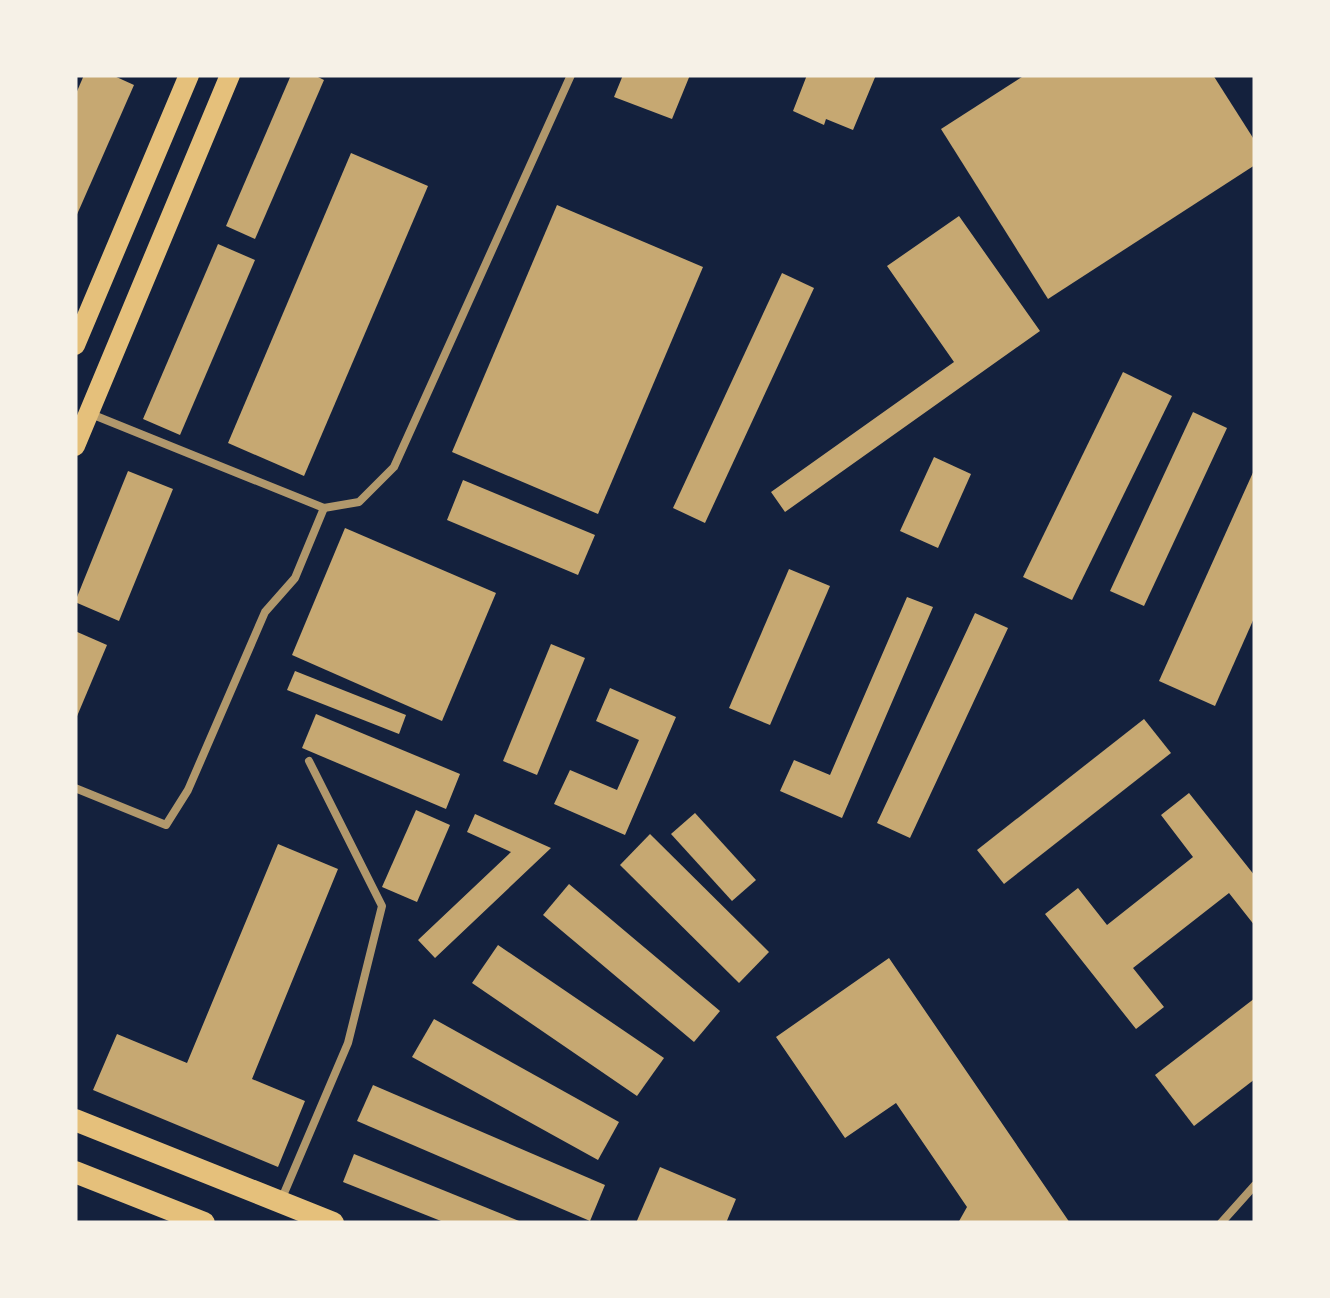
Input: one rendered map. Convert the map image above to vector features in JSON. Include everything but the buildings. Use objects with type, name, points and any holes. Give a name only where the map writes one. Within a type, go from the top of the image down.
[{"type":"main road","points":[[75,345],[189,75]]},
{"type":"main road","points":[[75,446],[230,75]]},
{"type":"main road","points":[[75,1120],[333,1223]]},
{"type":"main road","points":[[75,1172],[204,1223]]},
{"type":"lane","points":[[88,413],[324,508],[358,502],[394,468],[571,75]]},
{"type":"lane","points":[[75,788],[166,825],[188,790],[265,612],[295,578],[324,508]]},
{"type":"lane","points":[[280,1202],[348,1044],[382,906],[309,761]]},
{"type":"lane","points":[[1221,1223],[1255,1185]]}]
